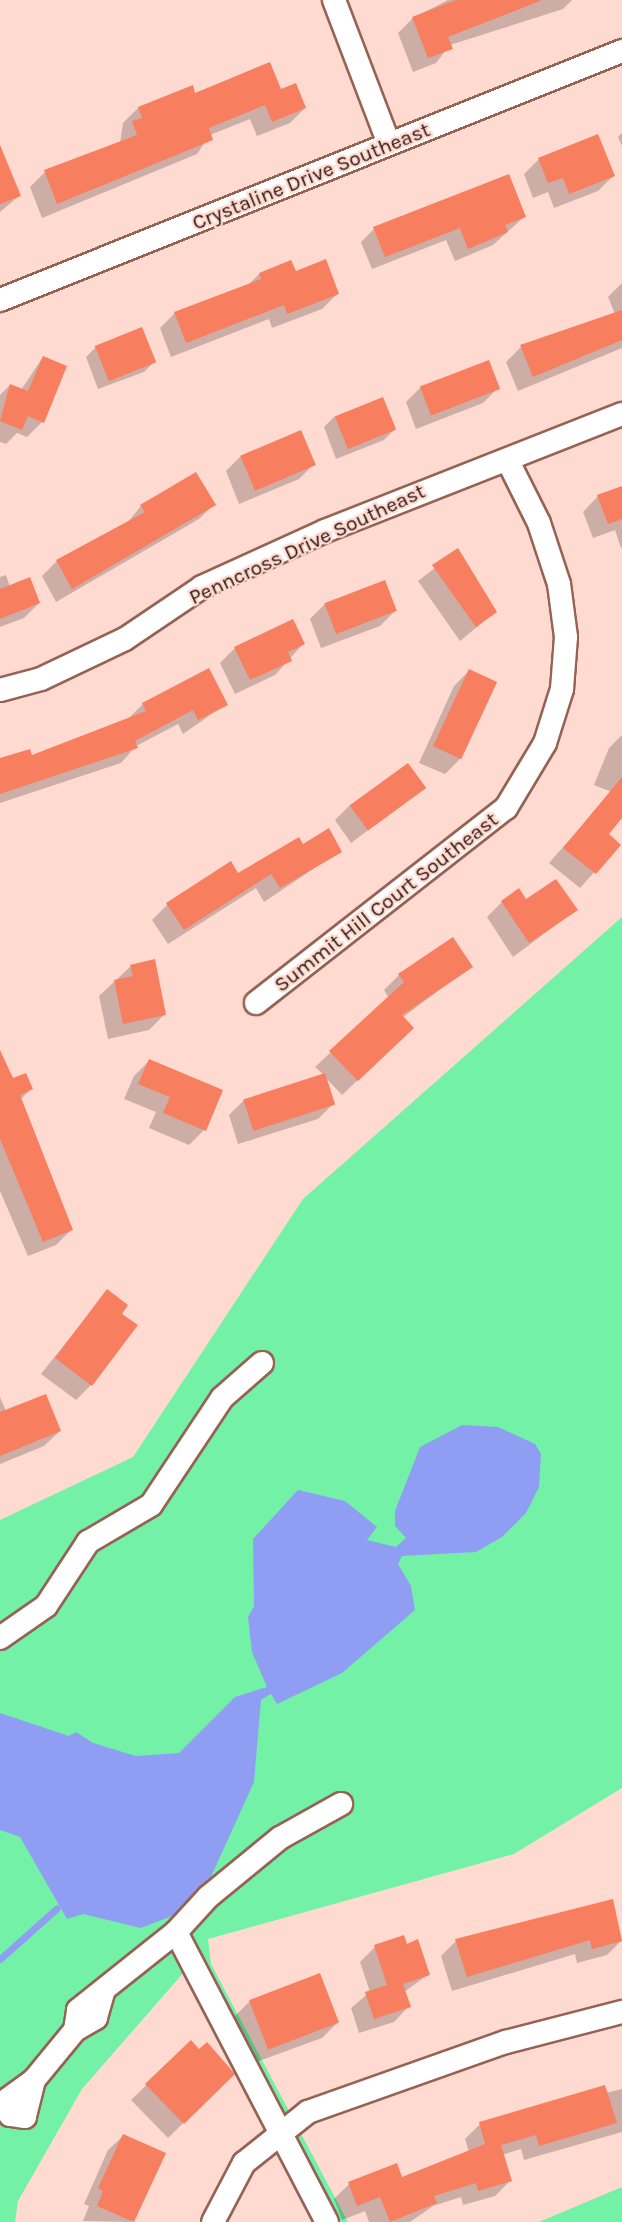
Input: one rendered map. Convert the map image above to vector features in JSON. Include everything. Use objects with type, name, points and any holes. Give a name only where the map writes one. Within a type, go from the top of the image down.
[{"type":"street","points":[[333,0],[389,144]]},
{"type":"street","name":"Crystaline Drive Southeast","points":[[0,300],[622,51]]},
{"type":"street","name":"Penncross Drive Southeast","points":[[0,690],[41,679],[114,644],[202,587],[325,531],[451,478],[508,461],[622,414]]},
{"type":"street","name":"Summit Hill Court Southeast","points":[[256,1003],[506,808],[545,743],[562,689],[564,627],[558,584],[539,524],[508,461]]},
{"type":"street","points":[[0,1638],[51,1600],[88,1542],[152,1505],[222,1398],[262,1363]]},
{"type":"street","points":[[34,2080],[75,2030],[78,2010],[103,1993],[176,1932],[208,1897],[280,1838],[341,1804]]},
{"type":"street","points":[[176,1932],[283,2132],[327,2222]]},
{"type":"street","points":[[213,2222],[244,2163],[308,2112],[401,2077],[622,2012]]},
{"type":"green space","points":[[622,917],[622,1788],[514,1854],[208,1939],[211,1964],[348,2222],[324,2222],[185,1971],[82,2089],[18,2201],[15,2222],[0,2222],[0,1520],[133,1457],[303,1199]]},
{"type":"green space","points":[[622,2187],[622,2222],[539,2222]]},
{"type":"water","points":[[462,1425],[498,1427],[535,1444],[541,1454],[539,1487],[526,1513],[502,1537],[476,1552],[402,1556],[398,1564],[411,1586],[415,1610],[342,1673],[277,1704],[271,1694],[261,1700],[254,1782],[205,1890],[172,1916],[141,1928],[83,1914],[67,1919],[20,1837],[0,1830],[0,1713],[69,1736],[76,1732],[93,1743],[136,1756],[179,1753],[235,1697],[267,1687],[252,1652],[248,1617],[254,1606],[253,1539],[298,1490],[345,1501],[377,1527],[367,1540],[396,1547],[406,1538],[395,1526],[395,1511],[420,1447]]},
{"type":"building","points":[[456,0],[540,1],[448,37],[453,49],[428,58],[412,17]]},
{"type":"building","points":[[270,62],[281,89],[296,83],[306,108],[272,122],[265,105],[209,128],[213,140],[57,204],[44,170],[137,135],[132,121],[142,118],[138,107],[193,85],[195,93]]},
{"type":"building","points":[[598,134],[615,176],[569,194],[563,178],[548,183],[538,158]]},
{"type":"building","points":[[0,145],[21,196],[0,204]]},
{"type":"building","points":[[509,174],[526,217],[505,225],[508,232],[468,249],[460,228],[385,257],[373,227]]},
{"type":"building","points":[[326,259],[339,294],[287,314],[284,305],[186,343],[174,312],[261,279],[259,273],[291,260],[296,271]]},
{"type":"building","points":[[622,310],[622,340],[533,377],[520,345]]},
{"type":"building","points":[[142,327],[156,362],[109,381],[95,346]]},
{"type":"building","points":[[43,356],[67,366],[44,423],[28,416],[22,430],[0,421],[10,384],[28,391]]},
{"type":"building","points":[[489,360],[500,389],[431,415],[420,387]]},
{"type":"building","points":[[383,397],[396,429],[348,449],[335,416]]},
{"type":"building","points":[[301,430],[316,465],[255,491],[240,456]]},
{"type":"building","points":[[196,472],[216,505],[72,589],[56,560],[145,512],[140,505]]},
{"type":"building","points":[[622,486],[622,519],[608,524],[597,495]]},
{"type":"building","points":[[458,548],[497,612],[476,627],[432,565]]},
{"type":"building","points":[[30,577],[40,603],[0,619],[0,589]]},
{"type":"building","points":[[385,580],[397,611],[336,634],[324,603]]},
{"type":"building","points":[[293,619],[305,644],[288,652],[292,661],[250,680],[234,647]]},
{"type":"building","points":[[209,668],[228,705],[198,720],[193,710],[135,741],[138,748],[0,794],[0,758],[30,749],[32,755],[146,711],[142,703]]},
{"type":"building","points":[[469,669],[497,682],[461,759],[433,746]]},
{"type":"building","points":[[408,763],[426,788],[368,830],[350,805]]},
{"type":"building","points":[[622,777],[622,818],[609,834],[621,845],[596,874],[563,848]]},
{"type":"building","points":[[329,828],[342,852],[280,888],[271,874],[184,930],[166,903],[231,861],[238,873],[299,837],[303,844]]},
{"type":"building","points":[[556,879],[578,910],[529,943],[501,901],[519,888],[526,899]]},
{"type":"building","points":[[453,937],[473,967],[402,1015],[414,1028],[358,1081],[329,1051],[404,982],[398,974]]},
{"type":"building","points":[[155,959],[166,1015],[123,1024],[114,980],[133,976],[130,965]]},
{"type":"building","points":[[0,1050],[13,1078],[26,1073],[33,1089],[20,1095],[73,1230],[43,1242],[0,1139]]},
{"type":"building","points":[[149,1059],[223,1090],[206,1131],[163,1113],[170,1097],[138,1084]]},
{"type":"building","points":[[325,1073],[335,1104],[253,1131],[243,1100]]},
{"type":"building","points":[[107,1289],[128,1305],[122,1314],[138,1325],[92,1386],[55,1358]]},
{"type":"building","points":[[46,1394],[61,1431],[0,1456],[0,1412]]},
{"type":"building","points":[[613,1899],[622,1941],[592,1949],[590,1940],[467,1977],[455,1939]]},
{"type":"building","points":[[404,1935],[407,1944],[418,1939],[430,1975],[403,1984],[411,2007],[374,2019],[365,1992],[387,1985],[374,1945]]},
{"type":"building","points":[[320,1973],[339,2022],[268,2050],[249,2000]]},
{"type":"building","points":[[191,2040],[199,2049],[207,2042],[235,2074],[184,2124],[145,2084]]},
{"type":"building","points":[[605,2085],[617,2123],[539,2146],[536,2135],[501,2145],[512,2181],[478,2191],[476,2183],[434,2196],[437,2203],[390,2222],[380,2197],[357,2206],[348,2182],[397,2163],[402,2177],[485,2144],[479,2122]]},
{"type":"building","points":[[123,2134],[166,2153],[134,2222],[97,2206],[103,2191],[98,2188]]},
{"type":"waterway","points":[[0,1959],[57,1908]]}]
